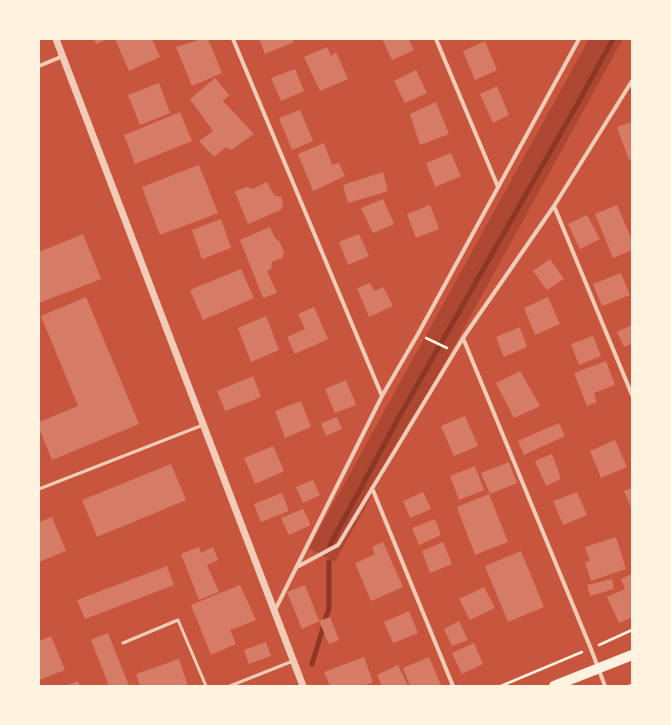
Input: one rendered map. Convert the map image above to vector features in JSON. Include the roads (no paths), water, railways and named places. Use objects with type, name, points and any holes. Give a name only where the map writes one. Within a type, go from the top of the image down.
[{"type":"main road","points":[[554,686],[632,655]]},
{"type":"street","points":[[56,39],[303,686]]},
{"type":"street","points":[[233,39],[382,396]]},
{"type":"street","points":[[436,39],[498,187]]},
{"type":"street","points":[[274,612],[382,396],[418,334],[579,39]]},
{"type":"street","points":[[39,66],[63,56]]},
{"type":"street","points":[[297,567],[338,545],[462,338],[554,206],[632,81]]},
{"type":"street","points":[[554,206],[632,395]]},
{"type":"street","points":[[462,338],[599,668],[605,686]]},
{"type":"street","points":[[372,488],[453,686]]},
{"type":"lane","points":[[39,489],[203,425]]},
{"type":"lane","points":[[123,643],[178,620],[206,686]]},
{"type":"lane","points":[[230,686],[293,661]]},
{"type":"waterway","points":[[330,545],[399,417],[613,39]]},
{"type":"waterway","points":[[312,664],[329,608],[329,562]]}]
